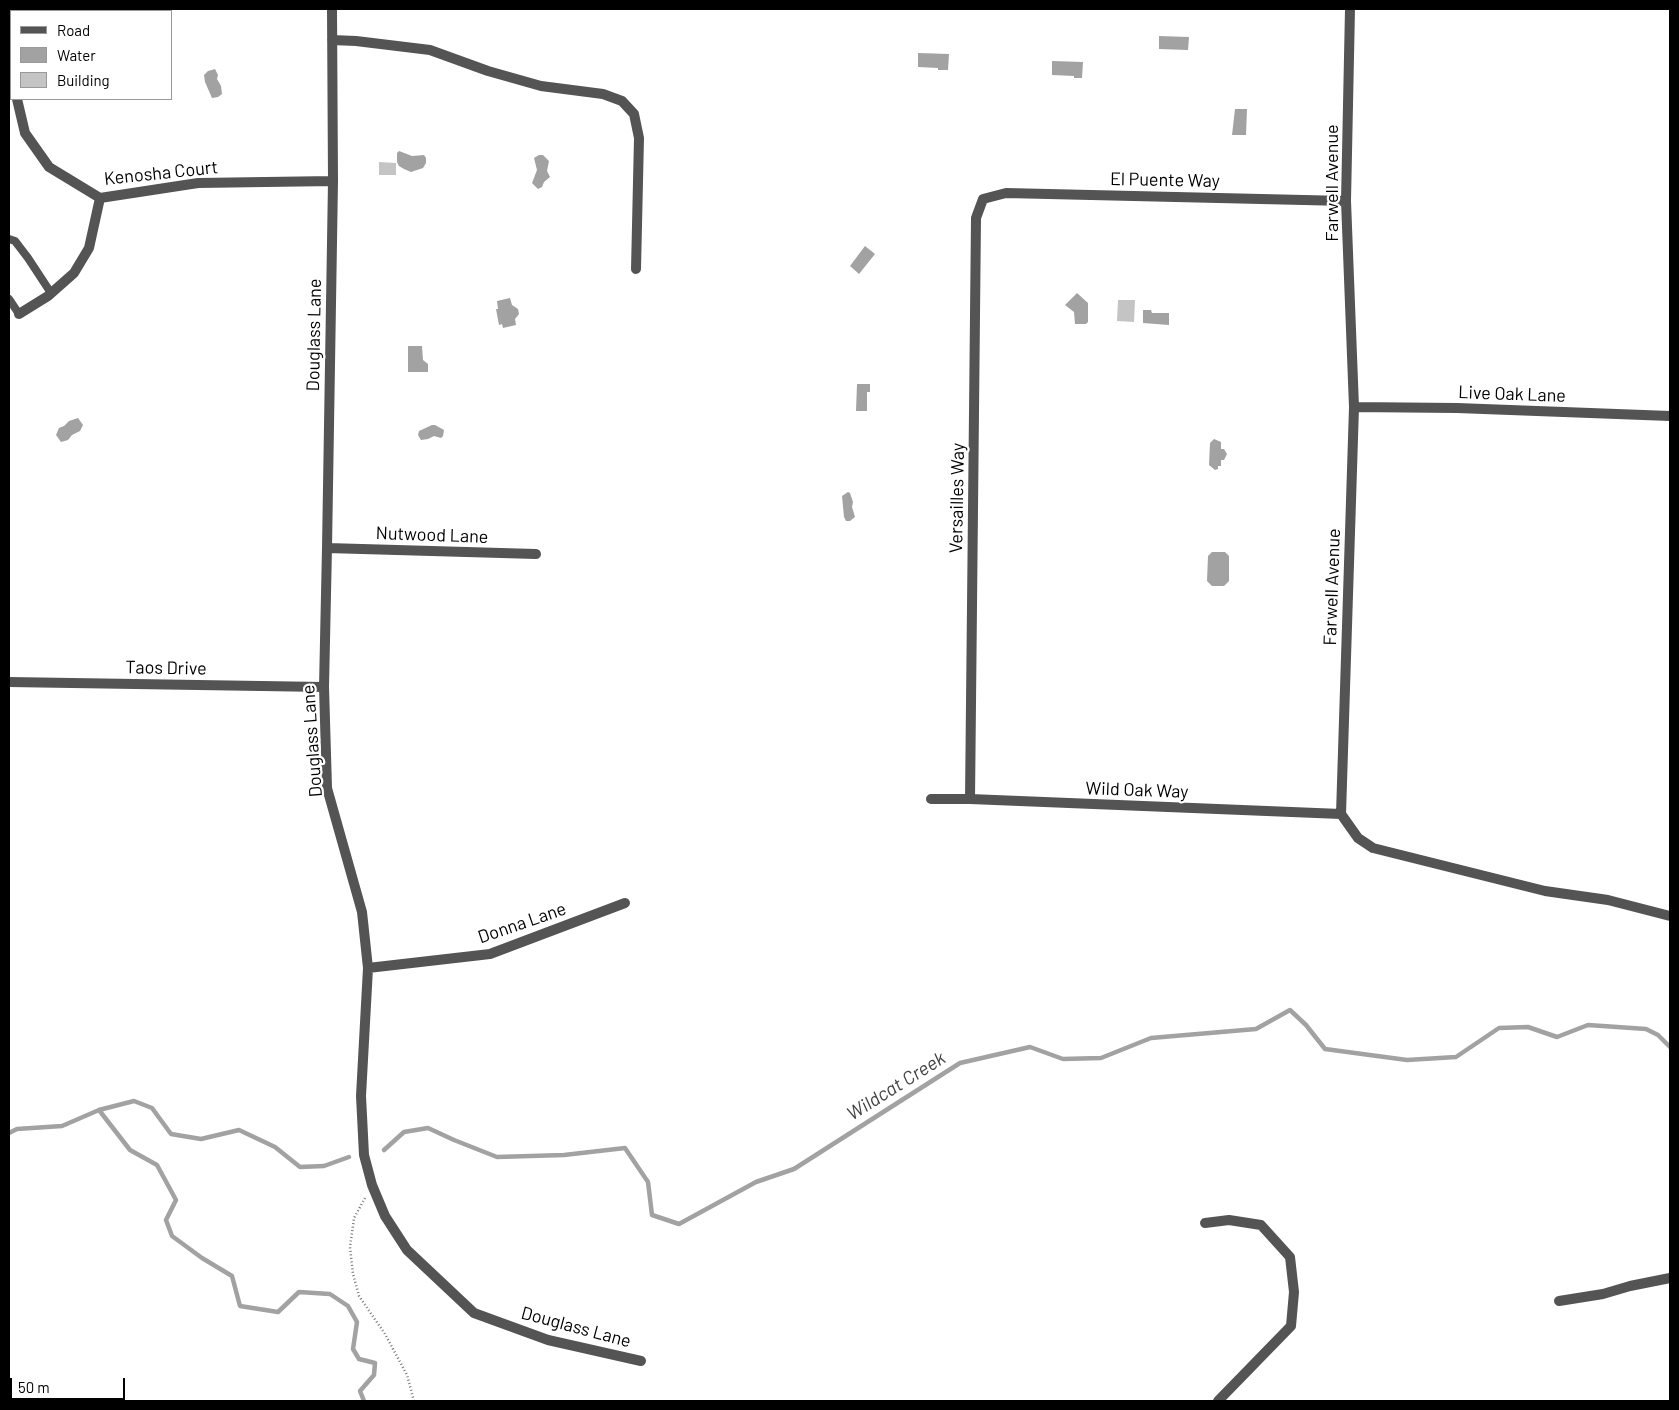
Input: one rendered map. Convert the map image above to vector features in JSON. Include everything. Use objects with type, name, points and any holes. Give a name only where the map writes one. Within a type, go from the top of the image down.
[{"type":"street","name":"Douglass Lane","points":[[332,9],[332,181],[324,687],[327,788],[362,912],[368,968],[361,1096],[364,1154],[372,1185],[385,1216],[407,1250],[474,1313],[548,1340],[641,1361]]},
{"type":"street","name":"Farwell Avenue","points":[[1341,814],[1354,407],[1346,201],[1350,9]]},
{"type":"street","points":[[332,40],[430,50],[488,71],[541,86],[603,94],[622,101],[634,114],[640,138],[636,269]]},
{"type":"street","name":"Kenosha Court","points":[[17,100],[25,133],[49,167],[100,198],[198,183],[332,181]]},
{"type":"street","name":"El Puente Way","points":[[984,199],[1006,193],[1346,201]]},
{"type":"street","points":[[19,314],[51,293],[74,273],[88,248],[100,198]]},
{"type":"street","name":"Versailles Way","points":[[970,799],[976,218],[984,199]]},
{"type":"street","name":"Live Oak Lane","points":[[1354,407],[1496,409],[1670,416]]},
{"type":"street","name":"Nutwood Lane","points":[[327,548],[536,554]]},
{"type":"street","name":"Taos Drive","points":[[9,682],[324,687]]},
{"type":"street","name":"Wild Oak Way","points":[[931,799],[1341,814]]},
{"type":"street","points":[[1341,814],[1358,838],[1374,848],[1545,891],[1608,900],[1670,916]]},
{"type":"street","name":"Donna Lane","points":[[368,968],[490,954],[625,903]]},
{"type":"street","points":[[1205,1223],[1229,1220],[1261,1225],[1290,1257],[1294,1292],[1291,1326],[1218,1401]]},
{"type":"street","points":[[1559,1301],[1603,1294],[1630,1286],[1670,1278]]},
{"type":"lane","points":[[9,240],[15,241],[51,293]]},
{"type":"lane","points":[[9,299],[19,314]]},
{"type":"path","points":[[372,1185],[354,1218],[350,1247],[353,1274],[359,1296],[385,1334],[408,1376],[414,1401]]},
{"type":"water","points":[[1159,36],[1189,37],[1188,50],[1159,49]]},
{"type":"water","points":[[918,53],[949,54],[948,70],[918,67]]},
{"type":"water","points":[[1052,61],[1083,62],[1082,78],[1052,75]]},
{"type":"water","points":[[215,69],[222,94],[212,98],[204,75],[208,71]]},
{"type":"water","points":[[1235,109],[1247,109],[1246,135],[1232,135]]},
{"type":"water","points":[[399,151],[412,156],[424,155],[426,163],[423,168],[411,172],[404,169],[397,162],[397,153]]},
{"type":"water","points":[[543,155],[549,161],[547,171],[550,177],[538,189],[532,183],[537,170],[534,158]]},
{"type":"water","points":[[865,246],[875,254],[859,274],[850,266]]},
{"type":"water","points":[[1077,293],[1088,303],[1088,322],[1086,324],[1075,324],[1074,312],[1065,305]]},
{"type":"water","points":[[510,298],[512,305],[518,309],[519,314],[515,319],[516,325],[503,328],[502,324],[499,325],[496,309],[498,309],[497,301]]},
{"type":"water","points":[[1143,310],[1151,310],[1152,313],[1169,313],[1169,325],[1143,323]]},
{"type":"water","points":[[408,346],[422,346],[423,360],[428,364],[428,372],[408,372]]},
{"type":"water","points":[[857,384],[870,384],[870,392],[867,392],[867,411],[856,411]]},
{"type":"water","points":[[78,418],[83,425],[80,431],[72,435],[68,440],[61,442],[56,435],[59,428],[69,421]]},
{"type":"water","points":[[432,425],[444,430],[443,436],[441,438],[434,436],[421,440],[418,435],[419,431]]},
{"type":"water","points":[[1214,439],[1221,442],[1221,449],[1224,449],[1227,454],[1224,460],[1221,460],[1221,466],[1218,466],[1218,469],[1215,470],[1209,465],[1210,443]]},
{"type":"water","points":[[848,492],[853,502],[852,507],[855,517],[850,521],[846,521],[842,496]]},
{"type":"water","points":[[1212,552],[1225,552],[1229,556],[1229,581],[1224,586],[1212,586],[1207,581],[1208,556]]},
{"type":"building","points":[[379,162],[396,163],[396,175],[379,175]]},
{"type":"building","points":[[1118,300],[1135,300],[1134,322],[1117,321]]},
{"type":"waterway","name":"Wildcat Creek","points":[[384,1150],[404,1132],[428,1128],[497,1157],[564,1155],[625,1148],[648,1182],[652,1215],[679,1224],[756,1182],[794,1169],[960,1063],[1030,1047],[1063,1059],[1101,1058],[1151,1038],[1256,1029],[1290,1010],[1306,1025],[1325,1049],[1407,1060],[1456,1057],[1499,1028],[1528,1027],[1557,1037],[1588,1025],[1646,1029],[1658,1035],[1670,1047]]},
{"type":"waterway","name":"Wildcat Creek","points":[[9,1133],[17,1129],[62,1126],[99,1110],[134,1101],[152,1108],[171,1134],[201,1139],[239,1130],[275,1147],[300,1167],[324,1166],[349,1157]]},
{"type":"waterway","points":[[99,1110],[130,1150],[157,1165],[176,1200],[166,1220],[172,1236],[202,1258],[232,1276],[240,1306],[278,1312],[299,1292],[330,1294],[348,1306],[357,1322],[353,1349],[359,1359],[375,1363],[374,1375],[360,1391],[364,1401]]}]
